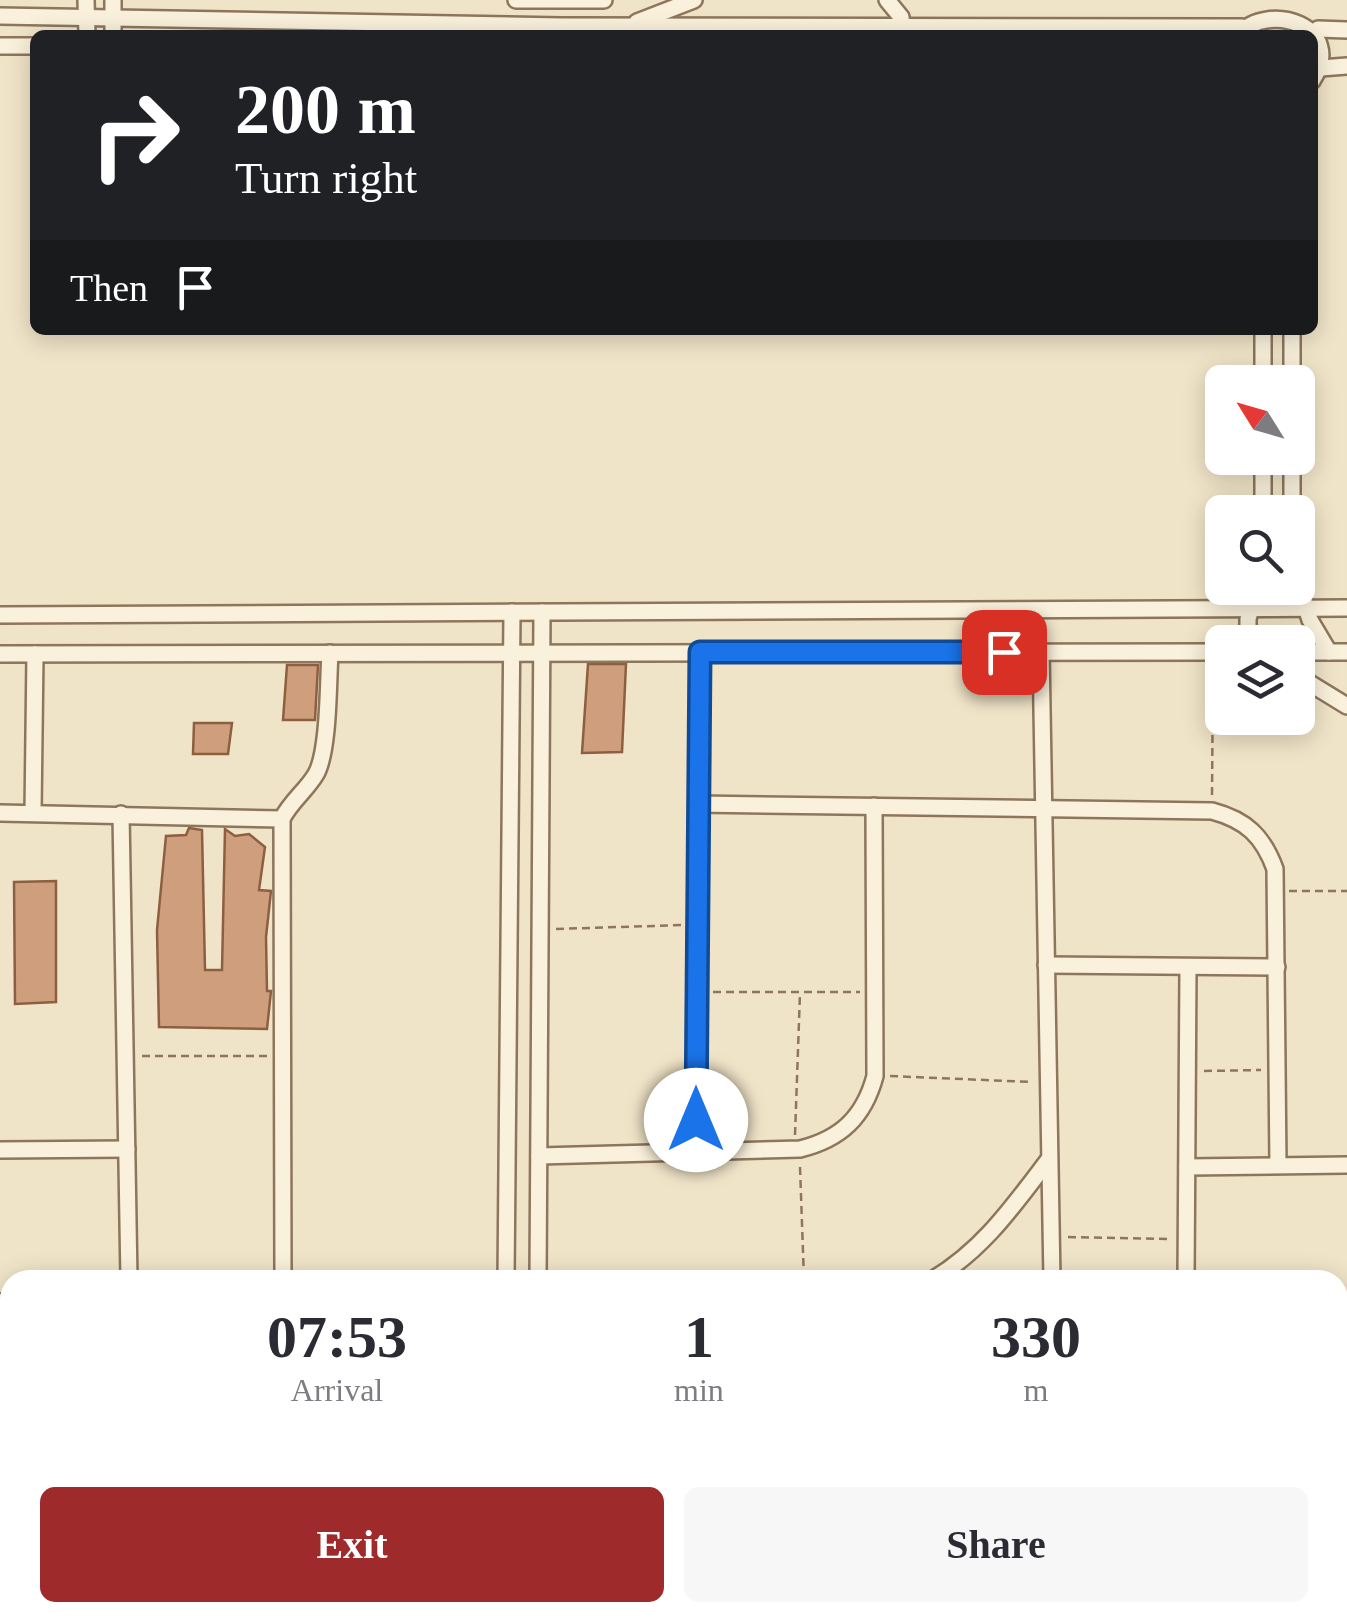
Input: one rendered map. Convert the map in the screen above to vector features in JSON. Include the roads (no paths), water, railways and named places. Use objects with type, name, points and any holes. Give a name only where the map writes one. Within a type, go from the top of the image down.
[{"type":"street","points":[[516,0],[604,0]]},
{"type":"street","points":[[0,16],[113,8],[622,30],[694,0]]},
{"type":"street","points":[[887,0],[896,9],[903,30]]},
{"type":"street","points":[[932,30],[1248,19],[1276,7],[1302,8],[1318,29],[1324,48],[1318,70]]},
{"type":"street","points":[[1318,29],[1347,30]]},
{"type":"street","points":[[0,46],[30,46]]},
{"type":"street","points":[[1318,74],[1347,66]]},
{"type":"street","points":[[1263,335],[1263,365]]},
{"type":"street","points":[[1292,335],[1292,365]]},
{"type":"street","points":[[1249,625],[1251,605]]},
{"type":"street","points":[[1304,605],[1329,652]]},
{"type":"street","points":[[0,614],[1347,608]]},
{"type":"street","points":[[506,1270],[512,612]]},
{"type":"street","points":[[538,1270],[542,612]]},
{"type":"street","points":[[696,1152],[700,652]]},
{"type":"street","points":[[1042,652],[1052,1270]]},
{"type":"street","points":[[0,654],[1205,652]]},
{"type":"street","points":[[1315,652],[1347,652]]},
{"type":"street","points":[[283,1270],[282,820],[288,806],[318,772],[323,755],[330,653]]},
{"type":"street","points":[[33,814],[35,654]]},
{"type":"street","points":[[1315,686],[1347,706]]},
{"type":"street","points":[[697,804],[1212,811],[1234,817],[1253,829],[1268,847],[1275,869],[1278,1165]]},
{"type":"street","points":[[539,1156],[797,1149],[822,1144],[858,1117],[876,1076],[874,806]]},
{"type":"street","points":[[0,813],[282,820]]},
{"type":"street","points":[[121,814],[129,1270]]},
{"type":"street","points":[[1046,965],[1277,968]]},
{"type":"street","points":[[1186,1270],[1188,967]]},
{"type":"street","points":[[0,1150],[126,1149]]},
{"type":"street","points":[[949,1270],[988,1237],[1050,1159]]},
{"type":"street","points":[[1187,1167],[1347,1165]]}]
